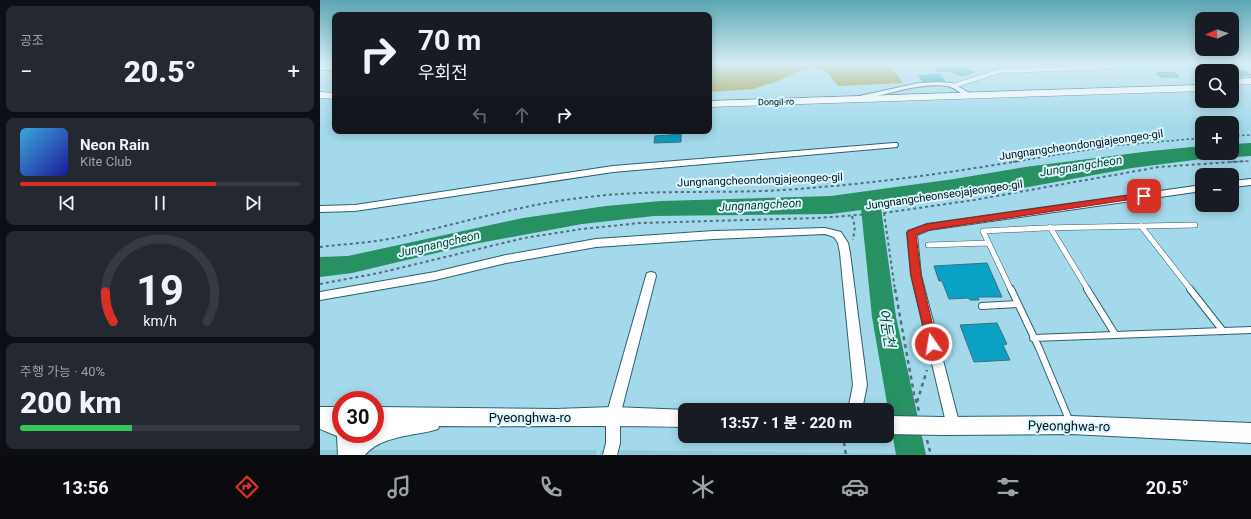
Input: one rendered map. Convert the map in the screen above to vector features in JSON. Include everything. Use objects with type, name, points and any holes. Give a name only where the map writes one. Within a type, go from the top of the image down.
[{"type":"main road","name":"Pyeonghwa-ro","points":[[384,416],[556,418],[614,416],[678,418]]},
{"type":"main road","points":[[384,432],[458,416]]},
{"type":"main road","points":[[320,418],[332,417]]},
{"type":"main road","points":[[320,418],[332,424]]},
{"type":"main road","name":"Pyeonghwa-ro","points":[[894,425],[940,428],[1071,425],[1251,433]]},
{"type":"main road","points":[[347,443],[348,455]]},
{"type":"main road","points":[[352,455],[362,443]]},
{"type":"street","points":[[858,99],[918,85]]},
{"type":"street","points":[[953,86],[969,95]]},
{"type":"street","points":[[1239,88],[1251,87]]},
{"type":"street","name":"Dongil-ro","points":[[712,104],[1195,88]]},
{"type":"street","points":[[320,95],[332,96]]},
{"type":"street","points":[[320,209],[369,206],[613,169],[894,145]]},
{"type":"street","points":[[1239,184],[1251,182]]},
{"type":"street","points":[[940,428],[932,344],[916,275],[912,233],[927,227],[1195,189]]},
{"type":"street","points":[[320,296],[434,276],[514,258],[616,240],[825,231],[837,234],[843,243],[845,253],[860,385],[856,403]]},
{"type":"street","points":[[610,455],[613,443],[614,416],[651,276]]},
{"type":"lane","points":[[1071,425],[1034,338],[983,231],[1050,227],[1195,225]]},
{"type":"lane","points":[[1141,226],[1223,331]]},
{"type":"lane","points":[[1050,227],[1115,334]]},
{"type":"lane","points":[[928,245],[988,243]]},
{"type":"lane","points":[[982,306],[1018,304]]},
{"type":"lane","points":[[1034,338],[1251,330]]},
{"type":"path","points":[[1239,136],[1251,135]]},
{"type":"path","name":"Jungnangcheondongjajeongeo-gil","points":[[320,247],[392,238],[527,206],[587,197],[631,193],[782,190],[870,183],[937,175],[1111,146],[1195,138]]},
{"type":"path","name":"Jungnangcheonseojajeongeo-gil","points":[[845,253],[852,244],[855,227],[852,216],[967,201],[1144,169],[1251,161]]},
{"type":"path","points":[[884,213],[892,262],[892,274],[921,418]]},
{"type":"path","points":[[917,404],[927,372],[926,356],[932,344]]},
{"type":"path","points":[[931,455],[940,428]]},
{"type":"path","points":[[844,443],[846,455]]},
{"type":"shaded area","points":[[712,85],[765,85],[753,89],[712,92]]},
{"type":"shaded area","points":[[320,450],[597,450],[596,455],[320,455]]},
{"type":"shaded area","points":[[601,450],[1079,455],[600,455]]},
{"type":"water","points":[[1251,143],[1251,156],[1239,157],[1239,144]]},
{"type":"water","name":"Jungnangcheon","points":[[1195,147],[1195,160],[1132,168],[1012,190],[831,214],[654,216],[582,224],[474,244],[352,273],[320,277],[320,257],[348,256],[523,218],[606,206],[661,201],[831,196],[954,179],[1025,167]]},
{"type":"building","points":[[681,134],[681,142],[654,143],[655,136]]},
{"type":"building","points":[[987,263],[1002,297],[978,297],[979,300],[970,300],[968,298],[949,299],[942,281],[939,281],[934,266]]},
{"type":"building","points":[[997,323],[1007,344],[1003,345],[1010,360],[974,362],[960,325]]},
{"type":"waterway","name":"어둔천","points":[[868,200],[871,208],[884,317],[911,455]]},
{"type":"route","points":[[932,344],[916,275],[912,233],[927,227],[1144,196]]}]
